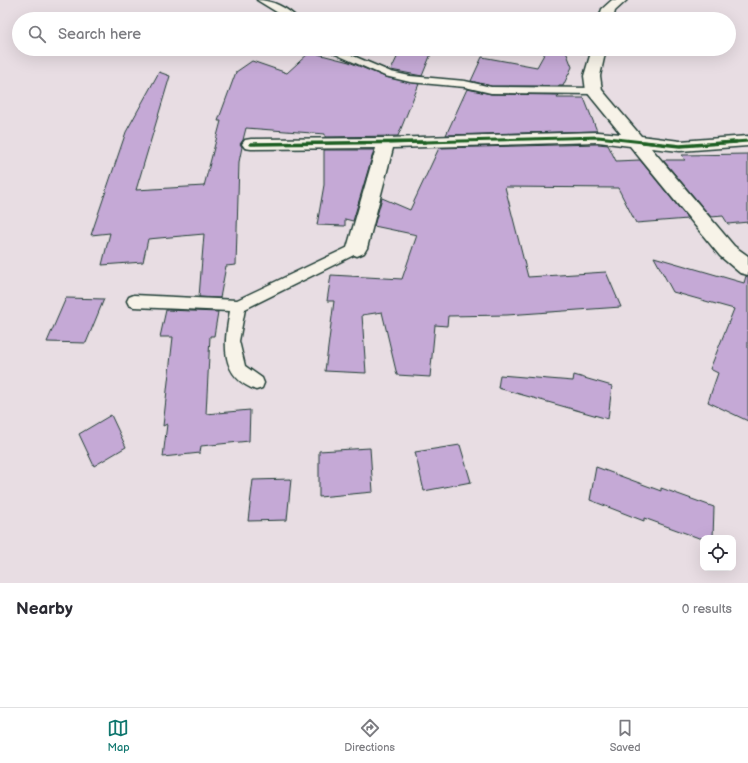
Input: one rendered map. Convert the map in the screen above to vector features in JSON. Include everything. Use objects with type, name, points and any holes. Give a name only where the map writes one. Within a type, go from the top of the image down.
[{"type":"street","points":[[608,12],[609,9],[620,0]]},
{"type":"street","points":[[597,56],[592,76],[594,91],[727,251],[748,267]]},
{"type":"street","points":[[251,144],[386,143],[598,137],[680,146],[748,141]]},
{"type":"street","points":[[357,248],[386,143]]},
{"type":"lane","points":[[261,0],[284,12]]},
{"type":"lane","points":[[346,56],[388,74],[410,79],[465,84],[491,90],[594,91]]},
{"type":"lane","points":[[134,302],[238,306],[357,248]]},
{"type":"lane","points":[[238,306],[232,341],[238,370],[256,383]]},
{"type":"building","points":[[306,56],[326,56],[349,62],[385,77],[419,84],[398,136],[325,137],[325,134],[246,128],[243,140],[240,144],[242,147],[239,162],[236,265],[226,266],[220,298],[199,297],[204,234],[148,239],[143,262],[102,265],[110,233],[91,235],[126,132],[159,72],[170,76],[136,190],[204,186],[221,121],[218,121],[236,72],[252,61],[287,73]]},
{"type":"building","points":[[398,56],[430,56],[422,76],[391,70]]},
{"type":"building","points":[[543,56],[568,56],[572,67],[563,86],[491,86],[471,81],[482,57],[537,67]]},
{"type":"building","points":[[467,89],[491,94],[559,95],[557,98],[584,98],[597,131],[446,135]]},
{"type":"building","points":[[608,145],[616,161],[640,160],[688,219],[636,223],[618,188],[505,187],[528,277],[606,272],[621,307],[507,315],[448,316],[447,326],[435,325],[430,377],[397,375],[382,312],[362,315],[366,373],[325,371],[334,301],[327,301],[331,275],[402,279],[417,235],[374,226],[382,198],[410,210],[439,148]]},
{"type":"building","points":[[324,150],[374,150],[353,221],[345,219],[345,226],[317,225],[324,185]]},
{"type":"building","points":[[748,154],[748,222],[728,224],[723,216],[711,217],[663,160],[685,160],[682,155]]},
{"type":"building","points":[[654,257],[744,283],[746,276],[748,277],[748,421],[708,402],[718,373],[710,369],[734,309],[673,292]]},
{"type":"building","points":[[66,298],[104,299],[86,343],[47,342]]},
{"type":"building","points":[[166,310],[218,312],[214,336],[210,336],[206,414],[250,410],[249,441],[201,446],[200,453],[163,457],[167,424],[163,426],[173,337],[160,337]]},
{"type":"building","points":[[500,375],[573,381],[574,375],[612,386],[608,419],[498,388]]},
{"type":"building","points":[[111,415],[126,447],[94,466],[79,434]]},
{"type":"building","points":[[460,445],[471,482],[424,491],[415,452]]},
{"type":"building","points":[[370,448],[373,492],[319,497],[319,451]]},
{"type":"building","points":[[596,467],[661,491],[661,488],[714,507],[713,535],[700,535],[699,538],[644,518],[644,521],[590,500]]},
{"type":"building","points":[[291,479],[287,520],[248,521],[253,480]]},
{"type":"cycle path","points":[[251,144],[386,143],[598,137],[680,146],[748,141]]}]
